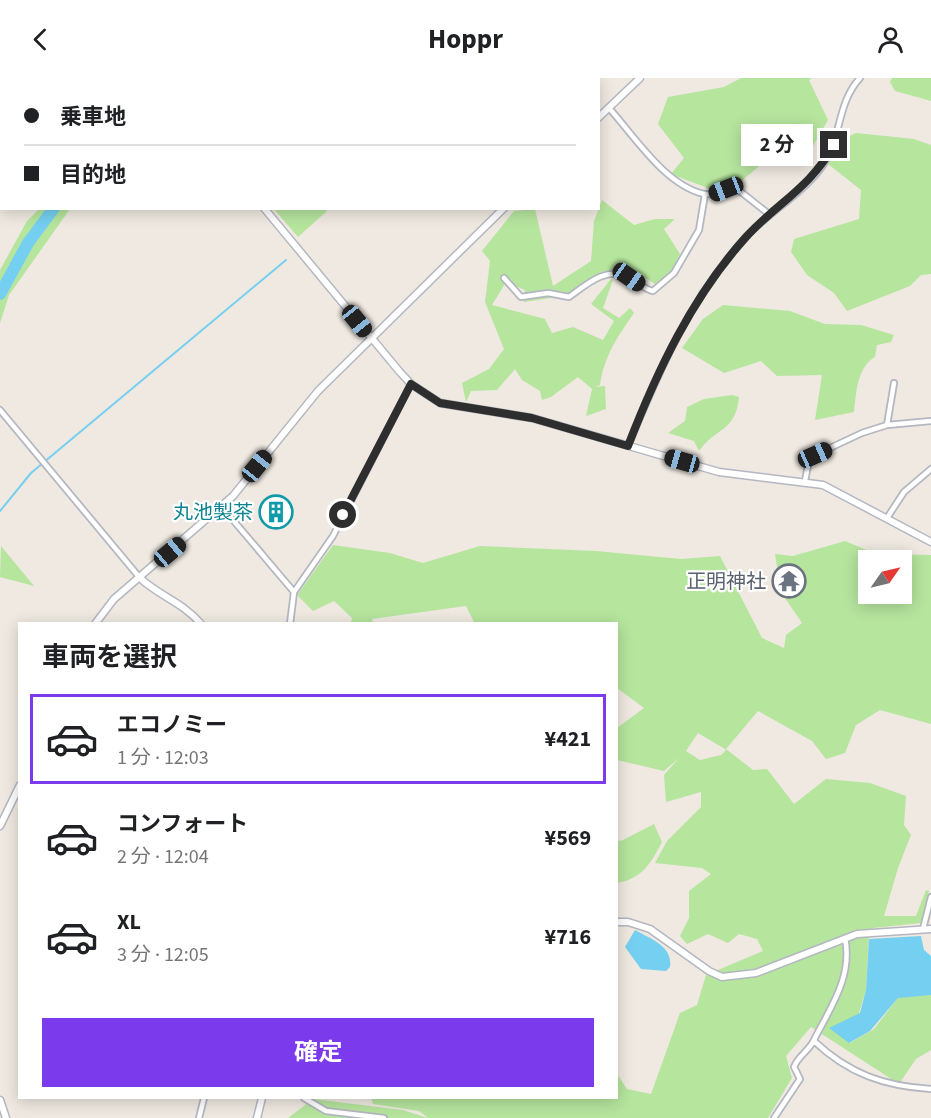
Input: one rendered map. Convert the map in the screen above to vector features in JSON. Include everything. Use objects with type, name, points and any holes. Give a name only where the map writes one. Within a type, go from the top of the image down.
[{"type":"street","points":[[600,116],[640,78]]},
{"type":"street","points":[[628,446],[690,310],[747,237],[821,169],[834,145],[845,98],[860,78]]},
{"type":"street","points":[[609,108],[660,169],[676,182],[705,194],[731,187],[736,188],[770,215]]},
{"type":"street","points":[[504,278],[521,297],[548,293],[569,297],[593,280],[617,273],[629,277],[652,291],[674,273],[699,230],[705,194]]},
{"type":"street","points":[[266,210],[370,338],[411,384],[440,403],[532,418],[719,472],[805,481],[838,490],[931,542]]},
{"type":"street","points":[[97,622],[114,599],[222,507],[318,391],[502,210]]},
{"type":"street","points":[[887,425],[894,383]]},
{"type":"street","points":[[290,622],[294,592],[333,536],[411,384]]},
{"type":"street","points":[[0,410],[140,578],[154,591],[181,604],[199,622]]},
{"type":"street","points":[[805,481],[809,460],[862,432],[887,425],[931,421]]},
{"type":"street","points":[[888,518],[904,492],[931,469]]},
{"type":"street","points":[[222,507],[294,592]]},
{"type":"street","points":[[0,826],[18,789]]},
{"type":"street","points":[[923,929],[931,897]]},
{"type":"street","points":[[618,922],[642,925],[650,929],[709,971],[722,977],[756,973],[845,938],[864,933],[931,929]]},
{"type":"street","points":[[774,1118],[800,1079],[794,1067],[796,1061],[814,1041],[840,989],[847,959],[845,938]]},
{"type":"street","points":[[814,1041],[844,1064],[883,1083],[931,1089]]},
{"type":"street","points":[[199,1118],[202,1114],[204,1099]]},
{"type":"street","points":[[257,1118],[262,1099]]},
{"type":"street","points":[[306,1099],[326,1111],[384,1118]]},
{"type":"street","points":[[0,1100],[6,1118]]},
{"type":"green space","points":[[741,78],[812,78],[809,80],[828,120],[807,156],[784,145],[738,184],[710,189],[671,174],[684,158],[658,124],[668,97],[724,87]]},
{"type":"green space","points":[[892,78],[931,78],[931,101],[895,91],[890,82]]},
{"type":"green space","points":[[856,133],[914,139],[931,145],[931,274],[921,275],[910,286],[847,311],[834,293],[807,275],[791,252],[794,239],[859,219],[861,190],[828,164],[843,139]]},
{"type":"green space","points":[[602,200],[634,225],[655,219],[675,219],[664,229],[680,254],[670,273],[655,284],[636,272],[614,272],[601,275],[577,294],[524,302],[525,290],[506,282],[492,305],[545,319],[552,333],[573,327],[603,340],[614,321],[591,304],[611,279],[613,280],[603,308],[619,318],[630,308],[634,313],[608,356],[600,385],[595,387],[605,386],[606,409],[586,416],[592,389],[578,377],[551,397],[542,400],[540,391],[522,380],[515,369],[497,390],[471,391],[466,402],[462,383],[489,369],[504,349],[485,302],[490,261],[482,251],[514,211],[535,210],[553,286],[591,261],[594,221]]},
{"type":"green space","points":[[38,210],[69,210],[9,295],[0,323],[0,270],[27,221]]},
{"type":"green space","points":[[275,210],[327,211],[298,237]]},
{"type":"green space","points":[[723,305],[790,311],[825,324],[861,325],[894,335],[891,342],[877,345],[875,357],[864,367],[858,382],[854,412],[815,420],[822,375],[777,376],[761,361],[724,373],[682,348],[703,319]]},
{"type":"green space","points":[[732,395],[739,397],[734,417],[699,451],[694,441],[668,433],[685,421],[687,407],[704,399]]},
{"type":"green space","points":[[845,541],[866,550],[858,550],[858,604],[912,604],[912,555],[931,555],[931,724],[880,710],[856,725],[845,753],[826,759],[812,741],[758,711],[726,749],[753,770],[767,769],[794,804],[826,779],[870,783],[906,796],[904,825],[911,835],[898,868],[884,916],[916,916],[926,890],[929,891],[921,923],[873,928],[869,934],[866,990],[850,1043],[874,1029],[901,994],[931,992],[931,1050],[916,1059],[899,1084],[811,1027],[786,1056],[792,1078],[768,1118],[428,1118],[419,1111],[373,1104],[371,1099],[618,1099],[618,1076],[627,1089],[651,1094],[680,1013],[697,1005],[706,975],[763,951],[757,939],[739,934],[728,943],[708,934],[687,944],[680,936],[689,918],[689,891],[711,874],[702,868],[655,863],[667,841],[701,807],[701,792],[666,802],[664,775],[679,758],[664,771],[618,760],[618,727],[644,708],[618,689],[618,622],[474,622],[466,606],[372,619],[373,622],[351,622],[352,618],[334,601],[313,611],[297,595],[333,545],[390,553],[423,563],[480,546],[596,551],[681,559],[720,556],[762,638],[784,648],[786,635],[802,623],[781,592],[775,554],[793,556]],"holes":[[[698,733],[726,750],[721,755],[700,760],[686,751]]]},
{"type":"green space","points":[[1,546],[34,586],[0,577]]},
{"type":"green space","points":[[654,824],[662,842],[645,869],[633,878],[618,883],[618,840],[621,841]]},
{"type":"green space","points":[[313,1099],[403,1110],[428,1118],[288,1118]]},
{"type":"water","points":[[635,930],[664,948],[670,960],[670,967],[666,971],[641,969],[625,947]]},
{"type":"water","points":[[921,936],[924,950],[931,956],[931,995],[898,998],[870,1031],[849,1043],[829,1028],[860,1013],[866,990],[869,939]]},
{"type":"waterway","points":[[0,294],[28,243],[53,210]]},
{"type":"waterway","points":[[0,511],[31,473],[286,260]]},
{"type":"place","name":"丸池製茶","points":[[276,512]]},
{"type":"place","name":"正明神社","points":[[789,581]]},
{"type":"route","points":[[343,515],[411,384],[440,403],[532,418],[628,446],[690,310],[747,237],[821,169],[834,145]]}]
